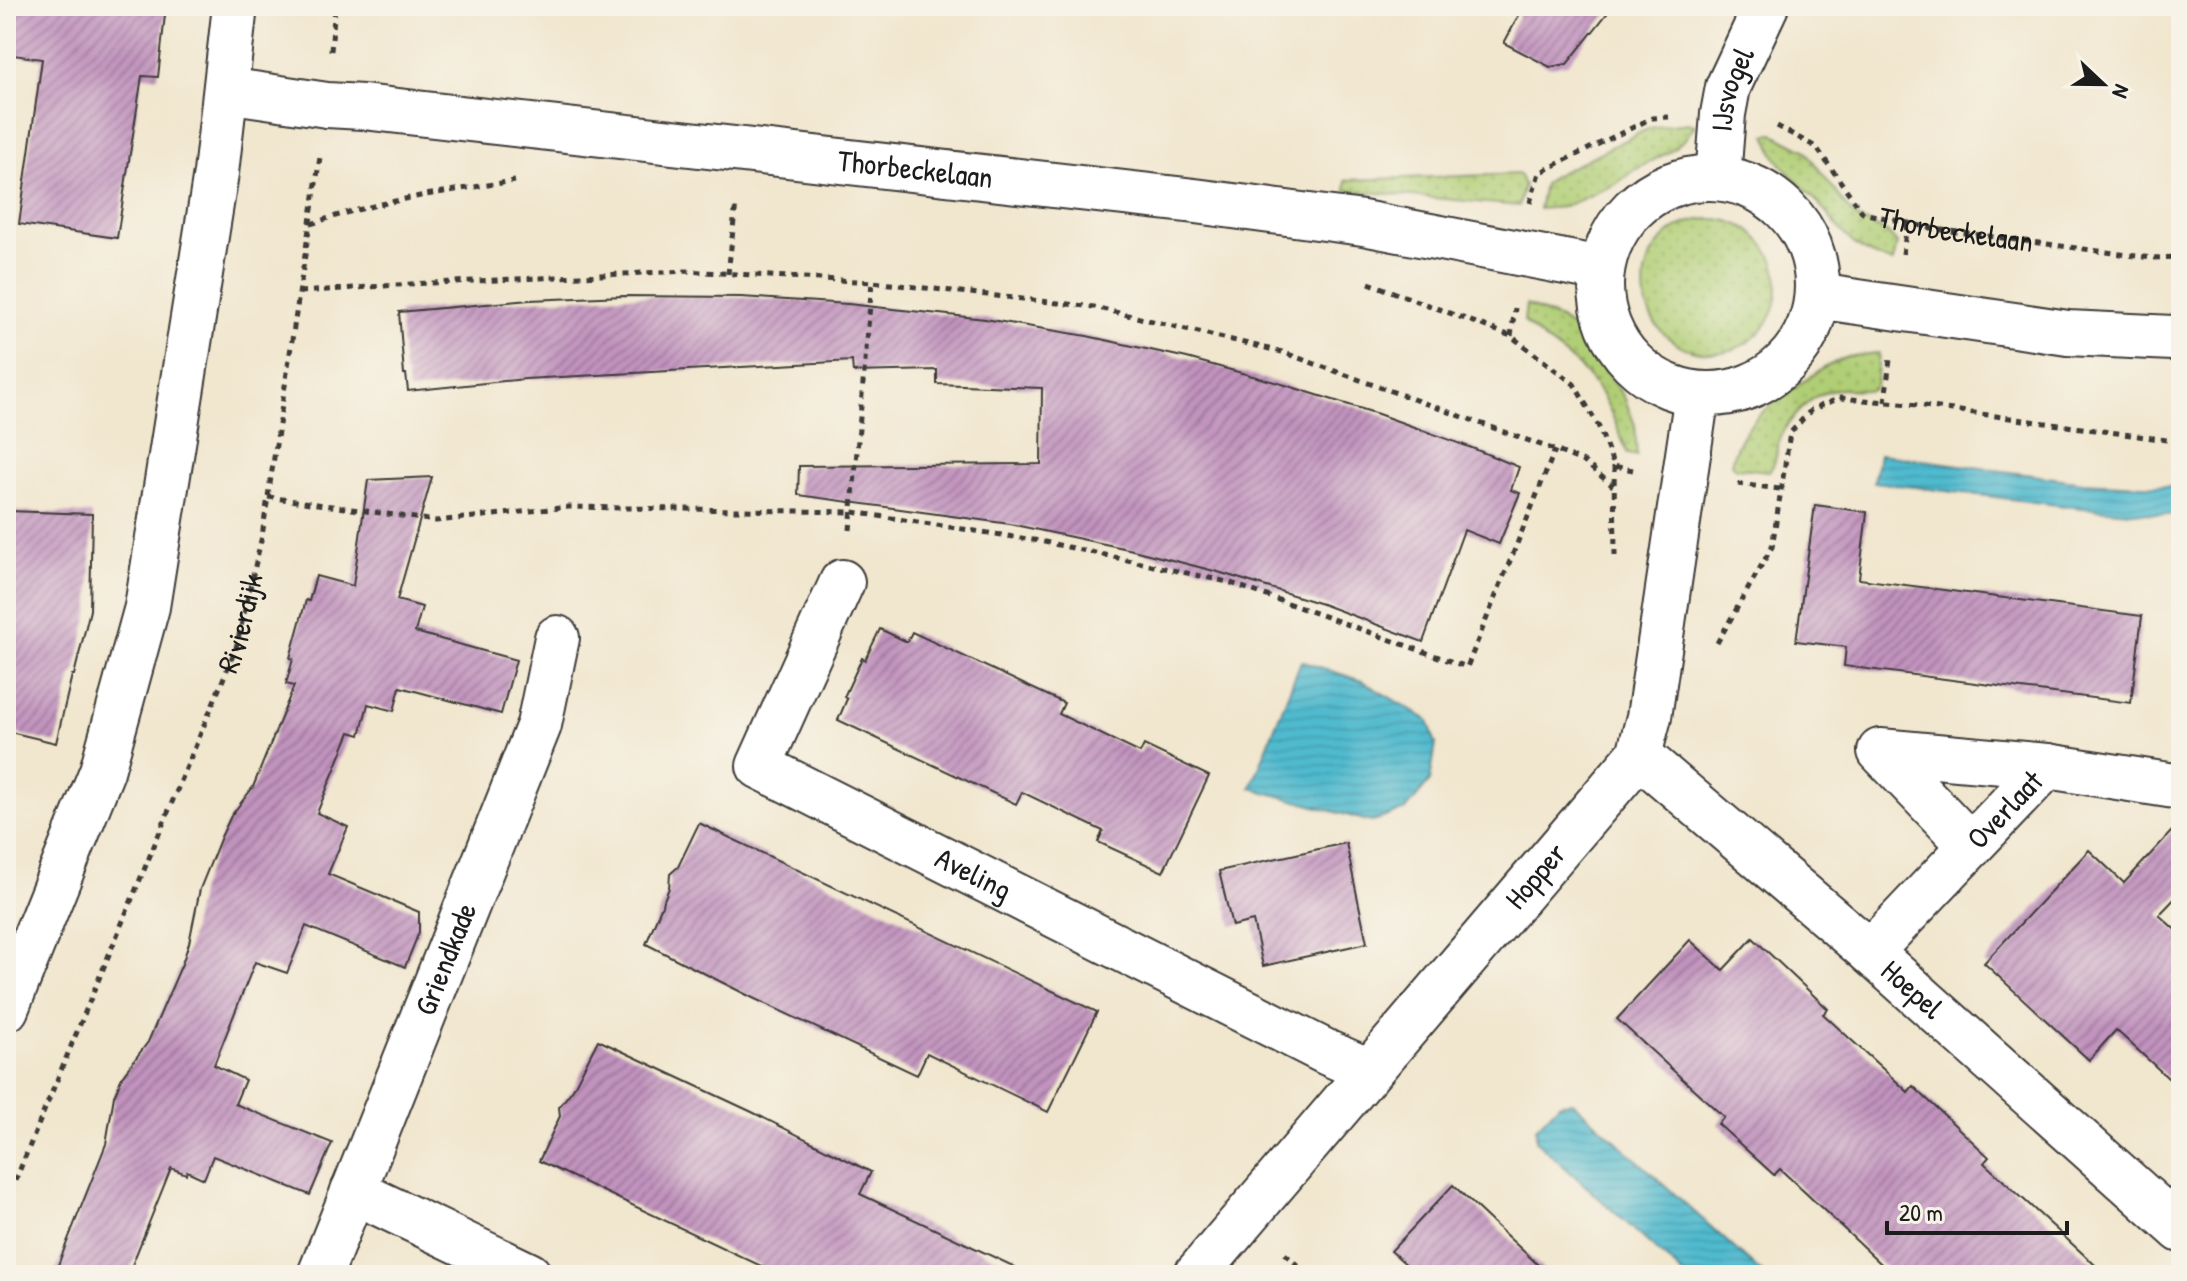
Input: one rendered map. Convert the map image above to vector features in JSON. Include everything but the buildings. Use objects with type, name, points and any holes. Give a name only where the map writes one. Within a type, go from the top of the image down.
[{"type":"street","points":[[6,1009],[102,771],[147,607],[216,173],[235,6]]},
{"type":"street","name":"IJsvogel","points":[[1718,178],[1728,87],[1766,6]]},
{"type":"street","name":"Thorbeckelaan","points":[[226,90],[327,105],[1195,201],[1363,223],[1601,269]]},
{"type":"street","points":[[1718,178],[1764,192],[1784,207],[1811,248],[1817,296],[1805,337],[1778,370],[1740,390],[1719,395],[1697,394],[1668,387],[1655,380],[1622,353],[1607,327],[1600,298],[1601,269],[1609,243],[1623,220],[1642,200],[1665,186],[1691,179],[1718,178]]},
{"type":"street","points":[[1817,296],[2068,333],[2181,336]]},
{"type":"street","name":"Hopper","points":[[1196,1275],[1639,755],[1649,717],[1697,394]]},
{"type":"street","name":"Aveling","points":[[842,582],[759,766],[1369,1071]]},
{"type":"street","name":"Griendkade","points":[[320,1275],[539,725],[557,638]]},
{"type":"street","points":[[1971,846],[1880,751],[2047,766]]},
{"type":"street","name":"Hoepel","points":[[1639,755],[1870,952],[2181,1230]]},
{"type":"street","name":"Overlaat","points":[[1870,952],[2047,766],[2181,787]]},
{"type":"street","points":[[353,1191],[529,1275]]},
{"type":"path","name":"Rivierdijk","points":[[6,1203],[236,648],[262,536],[311,224],[327,105],[335,6]]},
{"type":"path","name":"Thorbeckelaan","points":[[1523,256],[1530,200],[1539,173],[1652,118],[1723,114],[1770,122],[1816,147],[1863,213],[1935,229],[2151,258],[2181,257]]},
{"type":"path","points":[[311,224],[349,211],[421,195],[525,179]]},
{"type":"path","points":[[728,274],[737,198]]},
{"type":"path","points":[[1511,336],[1523,256]]},
{"type":"path","points":[[300,292],[686,271],[872,282],[1094,307],[1268,348],[1555,450],[1584,462],[1613,486]]},
{"type":"path","points":[[1365,281],[1511,336],[1574,384],[1598,425],[1614,466],[1685,479]]},
{"type":"path","points":[[853,512],[872,282]]},
{"type":"path","points":[[1714,648],[1772,547],[1790,433],[1811,410],[1840,398],[1910,404],[2181,442]]},
{"type":"path","points":[[268,497],[436,521],[569,507],[853,512],[1040,541],[1228,582],[1467,667],[1555,450]]},
{"type":"green space","points":[[1687,123],[1695,125],[1685,139],[1616,184],[1564,207],[1539,209],[1544,184],[1553,176],[1649,128]]},
{"type":"green space","points":[[1774,134],[1805,150],[1858,219],[1887,232],[1897,243],[1893,262],[1858,247],[1842,232],[1780,163],[1766,135]]},
{"type":"green space","points":[[1519,174],[1524,185],[1519,206],[1346,190],[1346,180]]},
{"type":"green space","points":[[1711,219],[1737,224],[1759,238],[1773,260],[1778,286],[1773,312],[1759,334],[1737,348],[1711,353],[1685,348],[1663,334],[1649,312],[1644,286],[1649,260],[1663,238],[1685,224]]},
{"type":"green space","points":[[1526,305],[1560,319],[1576,331],[1624,397],[1635,425],[1637,456],[1628,454],[1609,407],[1588,376],[1524,321]]},
{"type":"green space","points":[[1879,353],[1876,386],[1870,391],[1832,390],[1808,402],[1785,429],[1769,471],[1737,468],[1731,464],[1746,430],[1783,396],[1840,360]]},
{"type":"water","points":[[1879,454],[2083,482],[2181,487],[2181,516],[2082,508],[1874,482]]},
{"type":"water","points":[[1301,661],[1362,681],[1428,720],[1436,744],[1430,781],[1406,810],[1371,822],[1251,788]]},
{"type":"water","points":[[1573,1102],[1764,1275],[1684,1275],[1536,1141],[1536,1128],[1560,1103]]}]
